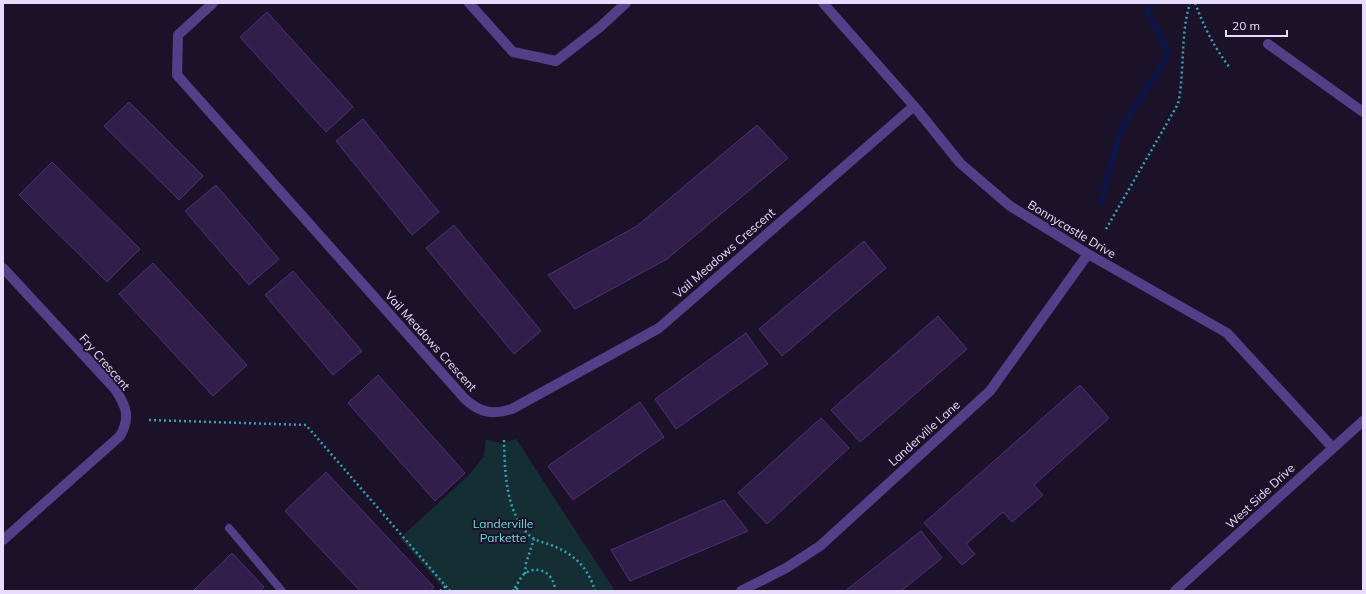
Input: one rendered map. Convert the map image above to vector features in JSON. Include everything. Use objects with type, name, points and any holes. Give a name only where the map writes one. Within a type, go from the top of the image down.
[{"type":"street","name":"Vail Meadows Crescent","points":[[213,3],[178,35],[177,75],[465,399],[474,408],[487,413],[500,413],[512,409],[659,328],[914,106]]},
{"type":"street","points":[[469,3],[513,52],[556,61],[600,27],[626,3]]},
{"type":"street","name":"Bonnycastle Drive","points":[[823,3],[914,106],[960,163],[1010,206],[1088,254],[1227,333],[1332,447]]},
{"type":"street","points":[[1268,44],[1363,112]]},
{"type":"street","name":"Landerville Lane","points":[[741,591],[786,568],[820,546],[990,391],[1088,254]]},
{"type":"street","name":"Fry Crescent","points":[[3,268],[115,389],[122,401],[126,415],[126,426],[120,436],[3,540]]},
{"type":"street","name":"West Side Drive","points":[[1176,591],[1332,447],[1363,421]]},
{"type":"lane","points":[[229,528],[282,591]]},
{"type":"path","points":[[1106,229],[1178,104],[1181,89],[1186,17],[1190,3]]},
{"type":"path","points":[[1195,3],[1205,30],[1219,54],[1230,68]]},
{"type":"path","points":[[149,420],[306,425],[450,591]]},
{"type":"path","points":[[504,440],[510,499],[521,526],[534,539],[572,556],[582,563],[589,573],[595,591]]},
{"type":"path","points":[[525,574],[526,563],[534,539]]},
{"type":"path","points":[[513,591],[525,574],[531,571],[543,571],[553,578],[555,591]]},
{"type":"path","points":[[440,591],[446,586]]},
{"type":"path","points":[[515,588],[521,591]]},
{"type":"green space","name":"Landerville Parkette","points":[[516,439],[615,591],[446,591],[400,538],[470,474],[484,456],[486,440],[501,443]]},
{"type":"building","points":[[267,12],[353,107],[326,132],[240,37]]},
{"type":"building","points":[[129,102],[203,176],[179,200],[104,126]]},
{"type":"building","points":[[363,119],[439,212],[412,235],[336,141]]},
{"type":"building","points":[[757,125],[788,158],[667,259],[575,309],[548,275],[637,226]]},
{"type":"building","points":[[52,162],[140,249],[107,282],[19,195]]},
{"type":"building","points":[[216,185],[279,259],[249,285],[185,211]]},
{"type":"building","points":[[454,225],[541,331],[514,354],[426,248]]},
{"type":"building","points":[[864,241],[886,268],[782,356],[759,329]]},
{"type":"building","points":[[153,263],[247,365],[213,396],[119,294]]},
{"type":"building","points":[[293,271],[362,351],[333,375],[265,295]]},
{"type":"building","points":[[938,316],[967,349],[860,442],[831,410]]},
{"type":"building","points":[[746,333],[768,364],[676,429],[655,399]]},
{"type":"building","points":[[378,375],[465,473],[435,501],[348,403]]},
{"type":"building","points":[[1080,385],[1109,418],[1034,485],[1043,495],[1012,522],[1003,512],[966,544],[975,554],[962,565],[924,523]]},
{"type":"building","points":[[640,402],[664,437],[573,500],[548,466]]},
{"type":"building","points":[[821,418],[849,448],[767,524],[738,493]]},
{"type":"building","points":[[326,472],[434,587],[431,591],[360,591],[285,511]]},
{"type":"building","points":[[724,500],[748,531],[630,581],[611,550]]},
{"type":"building","points":[[921,531],[942,558],[901,591],[845,591]]},
{"type":"building","points":[[232,553],[264,587],[260,591],[193,591]]},
{"type":"waterway","points":[[1101,202],[1121,129],[1169,54],[1147,10],[1153,3]]}]
